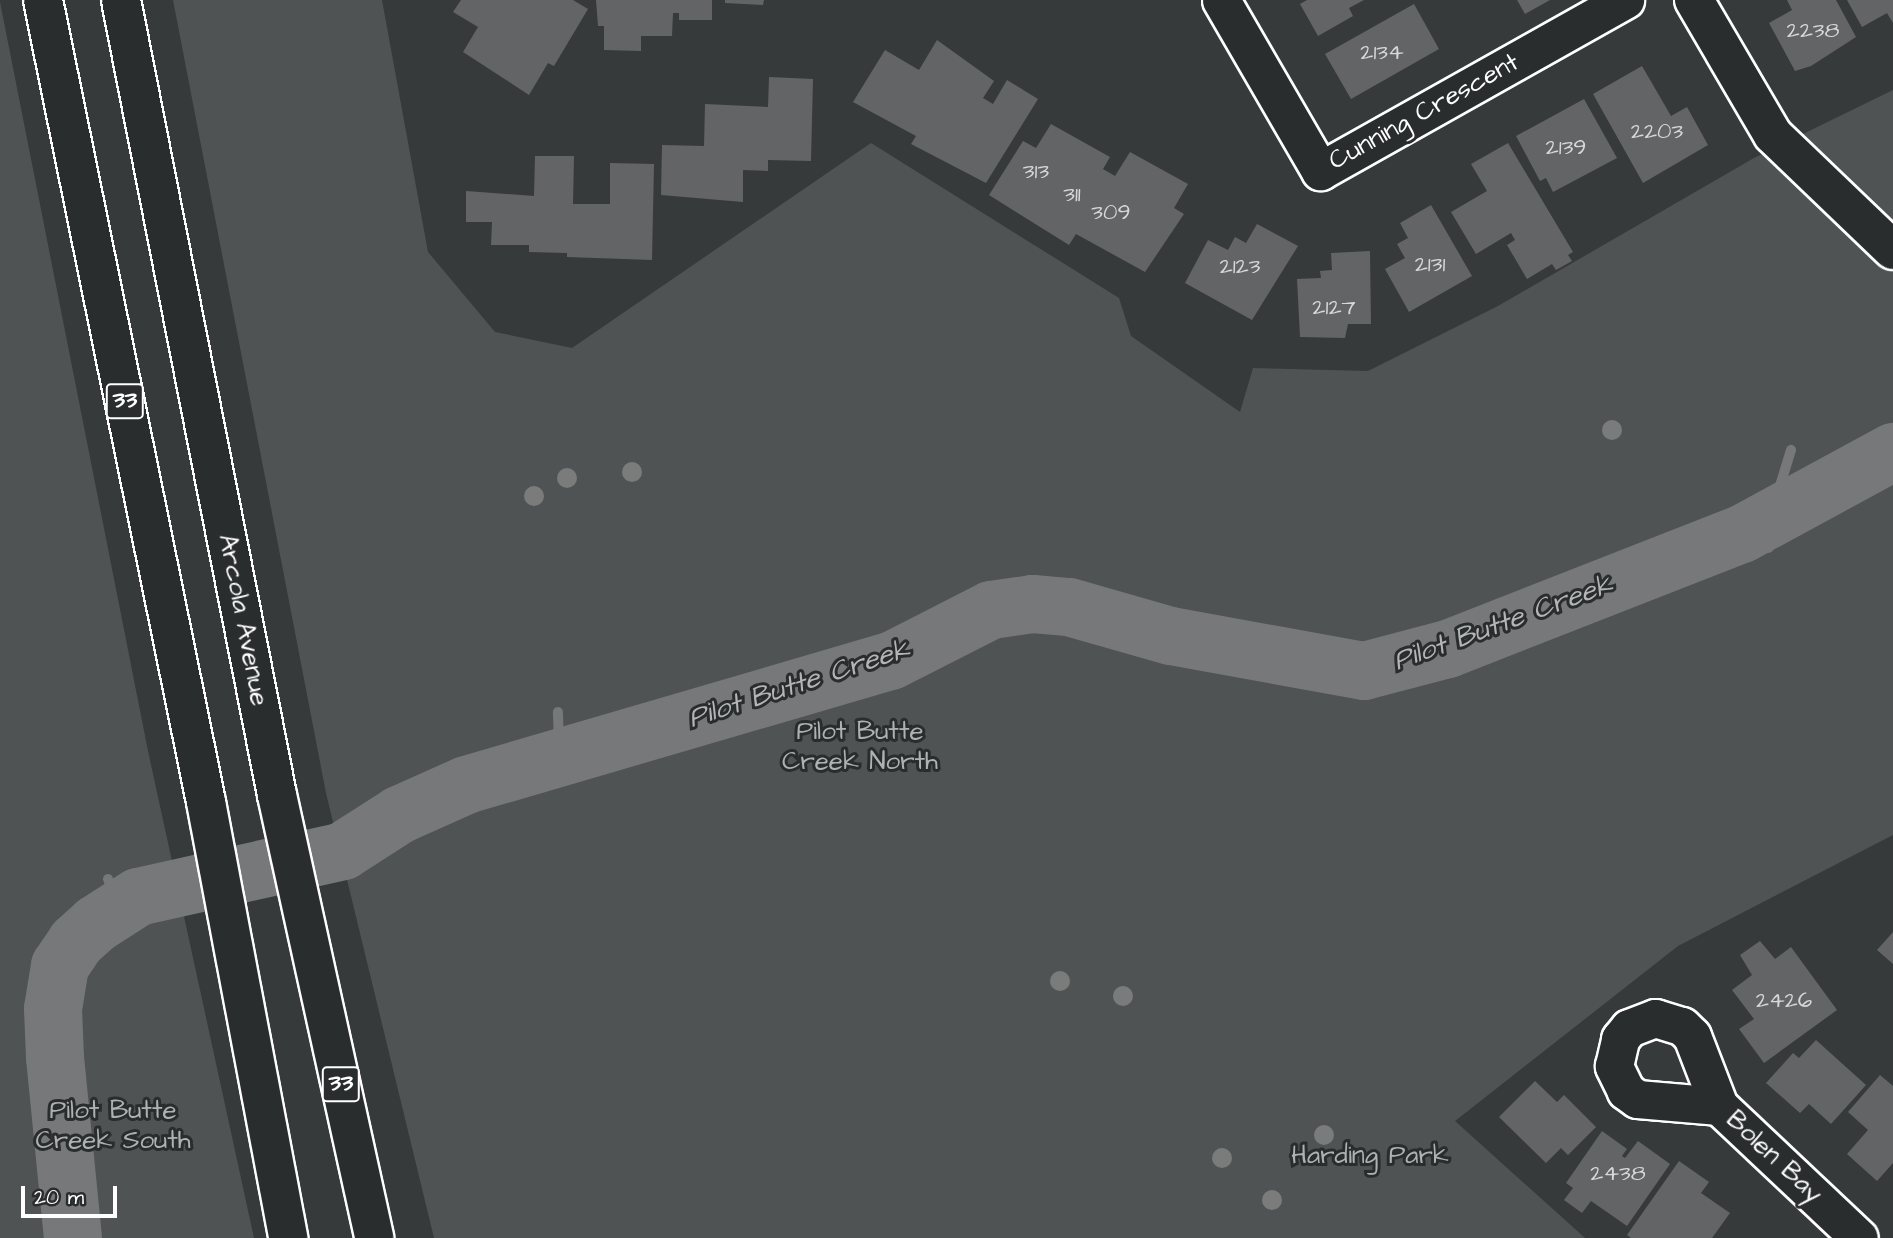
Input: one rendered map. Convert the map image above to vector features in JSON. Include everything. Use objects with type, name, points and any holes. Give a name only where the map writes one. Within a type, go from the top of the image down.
[{"type":"main road","name":"33","points":[[43,0],[206,803],[288,1238]]},
{"type":"main road","name":"Arcola Avenue","points":[[121,0],[277,795],[309,931],[373,1238]]},
{"type":"main road","points":[[1694,0],[1773,135],[1893,250]]},
{"type":"street","name":"Cunning Crescent","points":[[1221,0],[1320,171],[1625,0]]},
{"type":"street","name":"Bolen Bay","points":[[1719,1106],[1859,1238]]},
{"type":"green space","name":"Pilot Butte Creek North","points":[[173,0],[382,0],[428,252],[495,332],[572,348],[871,143],[1119,298],[1131,336],[1240,412],[1253,368],[1368,371],[1498,306],[1754,158],[1893,90],[1893,835],[1678,946],[1455,1121],[1585,1238],[434,1238],[326,793]]},
{"type":"green space","name":"Pilot Butte Creek South","points":[[0,2],[148,751],[254,1238],[0,1238]]},
{"type":"building","points":[[461,0],[573,0],[588,9],[554,66],[548,63],[529,95],[463,52],[478,27],[453,12]]},
{"type":"building","points":[[596,0],[712,0],[712,20],[679,20],[679,13],[673,13],[672,36],[641,36],[641,51],[604,50],[604,26],[598,26]]},
{"type":"building","points":[[725,0],[764,0],[763,5],[725,3]]},
{"type":"building","points":[[1307,0],[1364,0],[1349,8],[1353,16],[1318,36],[1300,4]]},
{"type":"building","points":[[1517,0],[1550,0],[1525,14]]},
{"type":"building","points":[[1787,0],[1836,0],[1856,37],[1811,66],[1795,71],[1769,23],[1792,10]]},
{"type":"building","points":[[1847,0],[1893,0],[1893,23],[1887,13],[1862,27]]},
{"type":"building","points":[[1414,4],[1439,49],[1351,99],[1325,54]]},
{"type":"building","points":[[937,40],[994,81],[983,98],[993,104],[1007,80],[1038,99],[986,183],[911,144],[916,136],[853,102],[885,50],[919,70]]},
{"type":"building","points":[[1642,66],[1671,116],[1687,107],[1708,145],[1643,183],[1593,94]]},
{"type":"building","points":[[769,77],[813,79],[811,161],[768,160],[768,171],[743,170],[743,202],[661,195],[662,145],[704,146],[705,104],[768,107]]},
{"type":"building","points":[[1584,99],[1617,158],[1553,192],[1546,178],[1540,181],[1516,136]]},
{"type":"building","points":[[1051,124],[1110,157],[1103,169],[1115,176],[1130,152],[1188,184],[1174,208],[1184,214],[1145,272],[1076,234],[1069,245],[989,195],[1023,141],[1036,148]]},
{"type":"building","points":[[1508,143],[1573,252],[1568,255],[1572,261],[1556,270],[1552,264],[1527,279],[1507,245],[1515,240],[1511,233],[1476,254],[1451,212],[1487,191],[1471,164]]},
{"type":"building","points":[[535,156],[574,156],[573,204],[610,204],[610,163],[654,164],[652,260],[567,257],[567,253],[529,252],[529,245],[491,245],[492,222],[466,222],[466,191],[534,196]]},
{"type":"building","points":[[1431,205],[1472,276],[1409,312],[1385,269],[1405,258],[1397,244],[1408,238],[1400,223]]},
{"type":"building","points":[[1257,224],[1298,246],[1252,320],[1185,283],[1208,240],[1228,250],[1235,237],[1246,243]]},
{"type":"building","points":[[1370,251],[1371,324],[1348,324],[1345,338],[1300,337],[1297,279],[1321,278],[1320,271],[1332,270],[1331,253]]},
{"type":"building","points":[[1893,932],[1893,964],[1877,950]]},
{"type":"building","points":[[1760,941],[1775,959],[1791,947],[1837,1010],[1764,1063],[1739,1029],[1754,1019],[1732,990],[1752,975],[1740,955]]},
{"type":"building","points":[[1816,1040],[1866,1085],[1831,1124],[1809,1104],[1800,1113],[1766,1083],[1793,1053],[1799,1058]]},
{"type":"building","points":[[1880,1075],[1893,1086],[1893,1163],[1877,1181],[1847,1154],[1868,1130],[1848,1112]]},
{"type":"building","points":[[1535,1081],[1557,1102],[1564,1095],[1596,1127],[1568,1155],[1561,1148],[1546,1163],[1499,1117]]},
{"type":"building","points":[[1602,1131],[1627,1149],[1622,1156],[1625,1158],[1638,1141],[1670,1164],[1627,1226],[1591,1201],[1582,1213],[1564,1200],[1573,1188],[1566,1183]]},
{"type":"building","points":[[1679,1161],[1709,1182],[1701,1193],[1730,1213],[1712,1238],[1631,1238],[1627,1235]]},
{"type":"waterway","points":[[1759,526],[1779,489],[1791,450]]},
{"type":"waterway","name":"Pilot Butte Creek","points":[[73,1238],[55,1057],[53,1009],[60,966],[76,942],[96,924],[138,897],[343,851],[399,815],[466,785],[891,661],[991,610],[1033,604],[1069,607],[1171,636],[1364,671],[1448,649],[1742,534],[1893,452]]},
{"type":"waterway","points":[[1742,534],[1769,548]]},
{"type":"waterway","points":[[543,763],[559,744],[558,712]]},
{"type":"waterway","points":[[108,879],[114,895],[111,913]]},
{"type":"park label","name":"Harding Park","points":[[1370,1156]]}]
